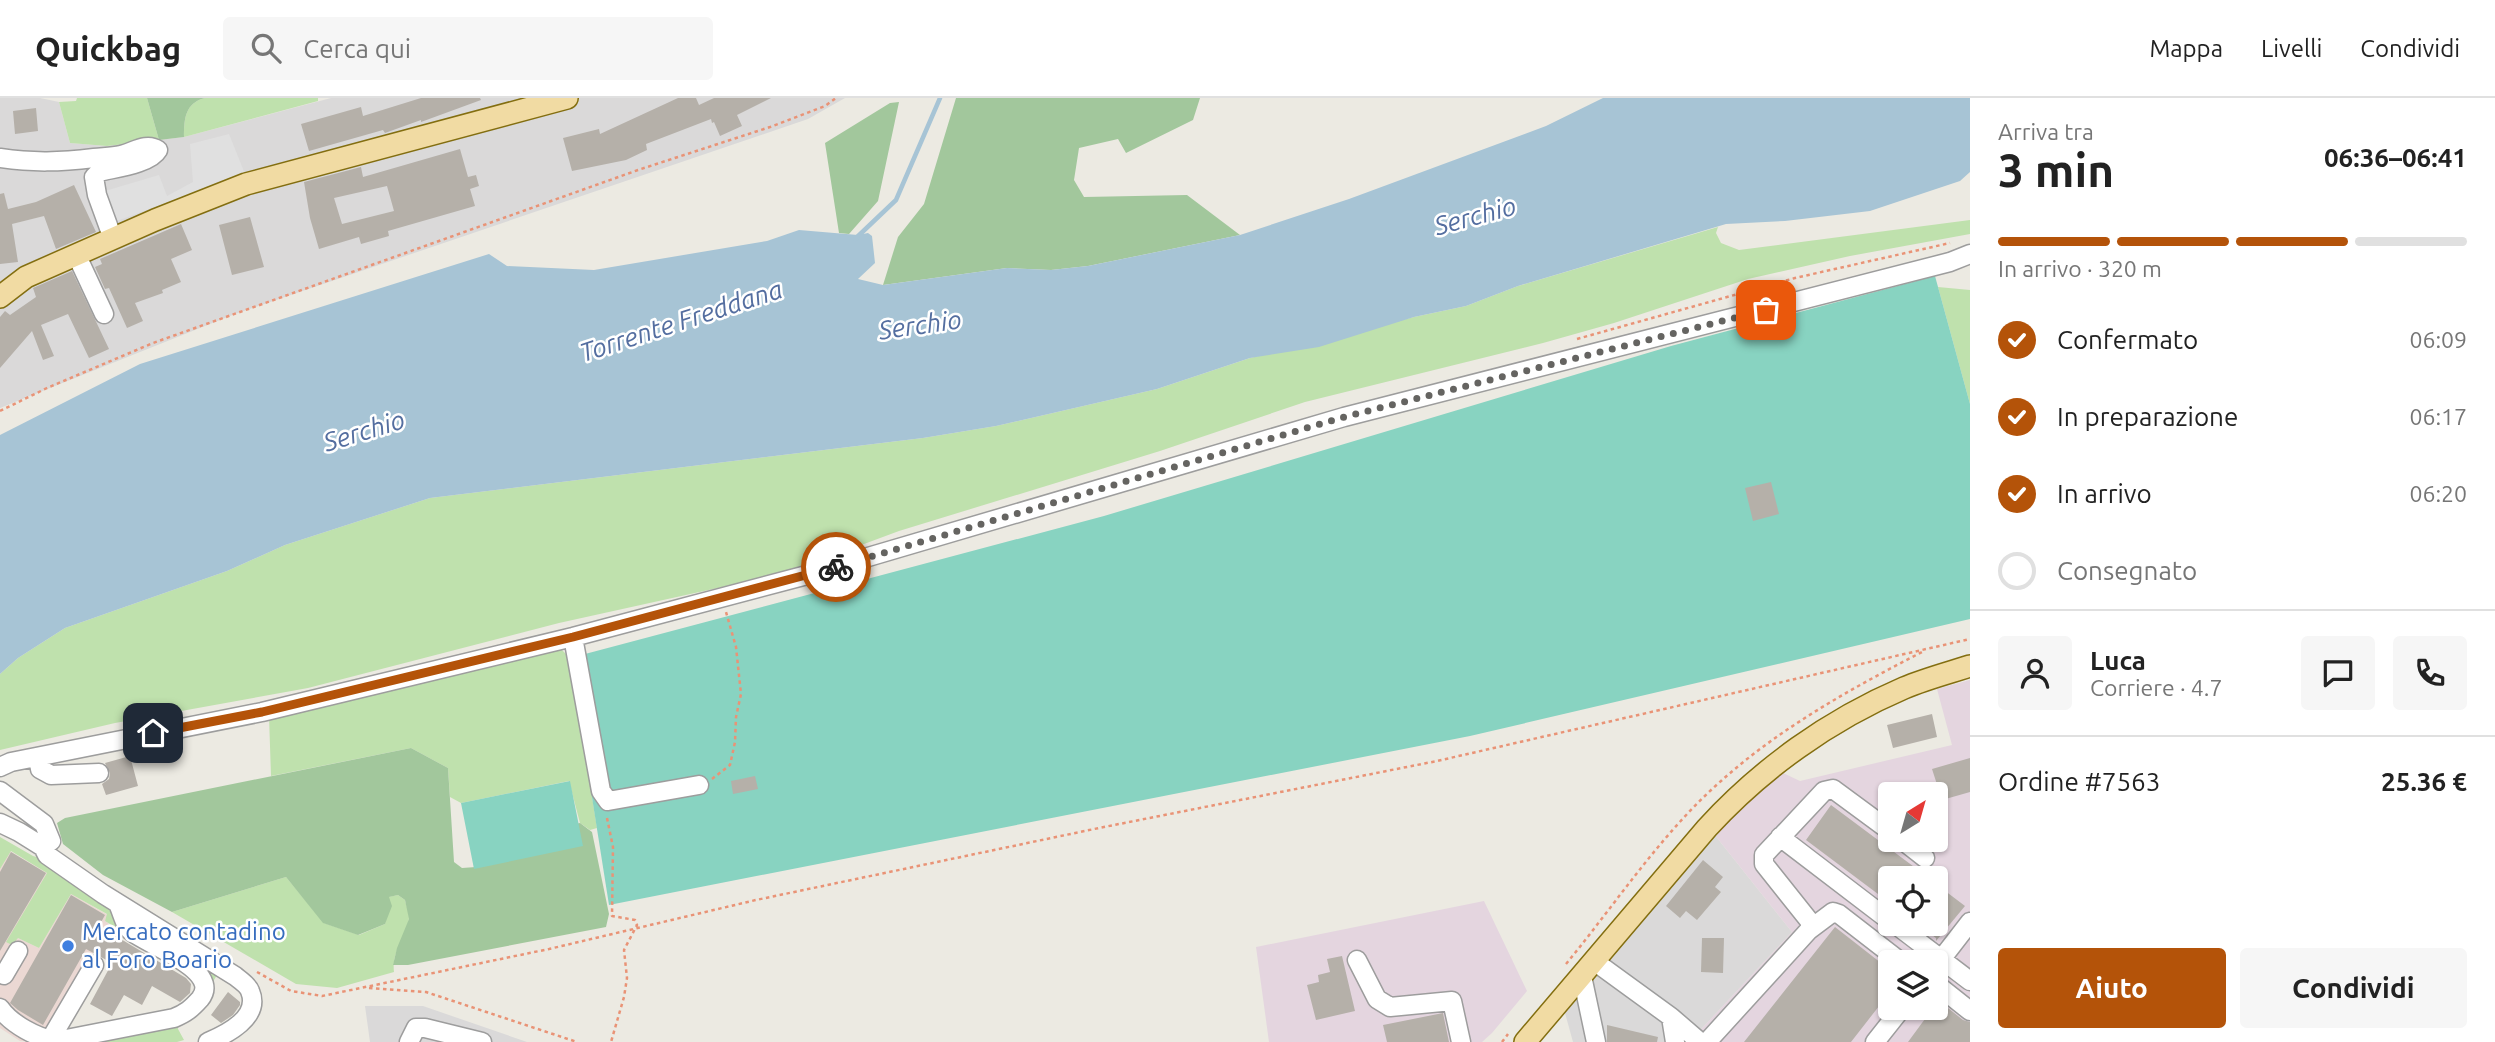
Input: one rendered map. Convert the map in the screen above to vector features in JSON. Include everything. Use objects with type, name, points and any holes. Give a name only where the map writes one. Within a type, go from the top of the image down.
[{"type":"main road","points":[[0,297],[26,277],[183,208],[246,184],[567,98]]},
{"type":"main road","points":[[1525,1042],[1707,828],[1737,796],[1766,771],[1804,743],[1863,708],[1913,684],[1970,666]]},
{"type":"street","points":[[0,158],[33,163],[57,162],[122,155],[148,146],[154,147],[158,150],[156,154],[148,159],[99,173],[94,177],[97,195],[113,239]]},
{"type":"street","points":[[0,767],[11,762],[262,712],[573,637],[807,575],[1344,417],[1950,262],[1970,254]]},
{"type":"street","points":[[77,256],[104,314]]},
{"type":"street","points":[[573,637],[601,791],[608,801],[699,785]]},
{"type":"street","points":[[38,757],[40,768],[51,775],[99,772]]},
{"type":"street","points":[[1809,930],[1811,923],[1764,864],[1764,855],[1824,791],[1833,789],[1878,822]]},
{"type":"street","points":[[0,791],[44,824],[51,841],[43,847]]},
{"type":"street","points":[[0,823],[43,847],[47,855],[118,904],[235,976],[250,989],[253,1003],[247,1016],[223,1035],[208,1042]]},
{"type":"street","points":[[1780,837],[1878,911]]},
{"type":"street","points":[[1917,852],[1925,858]]},
{"type":"street","points":[[0,1008],[5,1015],[43,1039],[56,1041],[188,1013],[204,995],[206,986],[203,977],[129,930],[118,904]]},
{"type":"street","points":[[1707,1042],[1809,930],[1833,912],[1886,950]]},
{"type":"street","points":[[1948,950],[1970,922]]},
{"type":"street","points":[[1909,936],[1924,950]]},
{"type":"street","points":[[1,976],[18,951]]},
{"type":"street","points":[[1357,960],[1377,999],[1390,1007],[1452,1001],[1461,1042]]},
{"type":"street","points":[[50,1040],[94,965]]},
{"type":"street","points":[[1948,968],[1970,981]]},
{"type":"street","points":[[1588,969],[1671,1017],[1700,1042]]},
{"type":"street","points":[[1588,969],[1596,1042]]},
{"type":"street","points":[[1948,994],[1970,1011]]},
{"type":"street","points":[[1671,1017],[1675,1042]]},
{"type":"street","points":[[1875,1042],[1892,1020]]},
{"type":"street","points":[[409,1042],[416,1028],[482,1042]]},
{"type":"path","points":[[0,411],[153,343],[600,183],[770,127],[825,106],[836,98]]},
{"type":"path","points":[[699,785],[730,765],[735,742],[736,717],[741,694],[736,647],[728,616]]},
{"type":"path","points":[[256,972],[291,991],[322,996],[1086,831],[1437,761],[1970,639]]},
{"type":"path","points":[[601,791],[613,847],[612,916],[635,920],[637,928],[624,950],[627,978],[611,1042]]},
{"type":"path","points":[[366,987],[426,992],[577,1042]]},
{"type":"shaded area","points":[[0,98],[40,98],[59,102],[70,143],[107,146],[184,137],[331,98],[845,98],[808,119],[235,314],[0,408]]},
{"type":"shaded area","points":[[229,134],[245,174],[114,222],[105,191],[159,175],[167,196],[193,182],[190,144]]},
{"type":"shaded area","points":[[1935,276],[1970,404],[1970,619],[1470,736],[609,905],[570,658],[1104,516],[1671,346]]},
{"type":"shaded area","points":[[1970,680],[1970,1042],[1692,1042],[1792,932],[1714,834],[1781,772],[1800,781],[1952,745],[1937,689]]},
{"type":"shaded area","points":[[570,781],[583,846],[474,869],[461,803]]},
{"type":"shaded area","points":[[1714,834],[1792,932],[1692,1042],[1573,1042],[1565,1013]]},
{"type":"shaded area","name":"Mercato contadino al Foro Boario","points":[[10,851],[47,873],[7,942],[18,938],[39,948],[71,894],[108,915],[105,921],[109,924],[42,1042],[20,1041],[0,1028],[0,869]]},
{"type":"shaded area","points":[[1484,901],[1527,991],[1482,1042],[1269,1042],[1256,947]]},
{"type":"shaded area","points":[[365,1006],[423,1006],[527,1042],[370,1042]]},
{"type":"green space","points":[[77,98],[147,98],[159,140],[107,146],[70,143],[59,102],[76,101]]},
{"type":"green space","points":[[147,98],[205,98],[193,104],[187,113],[184,137],[159,140]]},
{"type":"green space","points":[[205,98],[318,98],[318,101],[184,137],[187,113],[193,104]]},
{"type":"green space","points":[[956,98],[1200,98],[1193,120],[1126,153],[1118,139],[1079,148],[1074,180],[1084,197],[1187,195],[1240,235],[1088,266],[1051,270],[1007,268],[883,285],[898,237],[924,204]]},
{"type":"green space","points":[[899,102],[878,201],[849,234],[839,233],[825,143],[890,103]]},
{"type":"green space","points":[[1970,220],[1970,234],[1850,256],[1748,279],[1543,343],[1305,402],[1160,451],[899,531],[786,573],[559,623],[308,688],[115,723],[0,750],[0,674],[18,658],[65,628],[227,571],[285,545],[430,498],[923,438],[996,426],[1157,389],[1250,358],[1466,306],[1518,286],[1718,227],[1716,233],[1721,243],[1739,250]]},
{"type":"green space","points":[[1938,287],[1970,290],[1970,404]]},
{"type":"green space","points":[[559,647],[570,658],[597,828],[590,830],[580,823],[569,781],[461,803],[450,797],[448,768],[411,748],[271,776],[269,716]]},
{"type":"green space","points":[[411,748],[448,768],[454,862],[462,868],[476,867],[554,828],[580,823],[592,832],[609,914],[606,927],[408,965],[393,965],[409,919],[405,900],[398,895],[389,897],[392,906],[385,924],[358,935],[323,923],[286,877],[172,912],[103,875],[63,844],[57,823],[65,818]]},
{"type":"green space","points":[[0,837],[33,856],[44,859],[220,970],[211,985],[210,969],[123,932],[105,921],[107,914],[71,894],[39,948],[18,938],[12,945],[6,942],[47,873],[11,851],[0,869]]},
{"type":"green space","points":[[286,877],[324,923],[359,935],[385,924],[388,897],[398,895],[405,900],[408,923],[395,957],[394,972],[337,988],[296,984],[172,912]]},
{"type":"green space","points":[[177,1019],[178,1029],[184,1040],[177,1042],[78,1042]]},
{"type":"water","name":"Serchio","points":[[1603,98],[1970,98],[1970,172],[1960,181],[1870,211],[1785,221],[1726,224],[1518,286],[1466,306],[1414,317],[1319,347],[1250,358],[1157,389],[996,426],[923,438],[430,498],[285,545],[227,571],[65,628],[18,658],[0,674],[0,435],[140,364],[489,254],[507,266],[594,270],[767,241],[799,230],[858,235],[868,233],[872,236],[875,263],[858,279],[883,285],[1007,268],[1051,270],[1088,266],[1240,235],[1349,199],[1546,126]]},
{"type":"building","points":[[421,98],[481,100],[385,133],[383,130],[309,151],[301,124],[361,107],[363,116]]},
{"type":"building","points":[[678,98],[696,98],[699,105],[714,98],[771,98],[737,115],[742,126],[720,136],[711,119],[646,144],[647,150],[626,160],[572,171],[563,138],[599,129],[600,134]]},
{"type":"building","points":[[36,108],[38,131],[15,134],[13,111]]},
{"type":"building","points":[[460,149],[468,177],[476,175],[479,186],[470,189],[475,206],[388,231],[389,236],[361,244],[359,237],[319,249],[304,182],[361,167],[363,177]],"holes":[[[387,186],[394,211],[342,224],[334,198]]]},
{"type":"building","points":[[74,185],[96,232],[56,249],[44,216],[12,224],[18,262],[0,264],[0,194],[4,193],[8,209],[36,202]]},
{"type":"building","points":[[250,217],[264,267],[232,275],[219,225]]},
{"type":"building","points":[[181,224],[192,250],[171,259],[181,282],[162,290],[163,293],[135,303],[143,321],[127,328],[109,288],[105,289],[95,267],[102,264],[100,259]]},
{"type":"building","points":[[72,271],[109,349],[89,358],[68,314],[41,325],[54,356],[43,360],[32,331],[0,368],[0,317],[5,311],[10,315],[36,297],[33,288]]},
{"type":"building","points":[[1771,482],[1779,514],[1753,521],[1745,488]]},
{"type":"building","points":[[1932,714],[1937,737],[1893,748],[1887,725]]},
{"type":"building","points":[[130,756],[138,786],[106,795],[102,784],[109,779],[110,773],[105,763]]},
{"type":"building","points":[[1970,758],[1970,792],[1948,798],[1948,782],[1936,782],[1932,769]]},
{"type":"building","points":[[755,776],[758,789],[733,794],[731,781]]},
{"type":"building","points":[[1831,805],[1878,840],[1878,852],[1894,852],[1913,866],[1878,866],[1878,894],[1806,840]]},
{"type":"building","points":[[11,852],[46,873],[0,951],[0,872]]},
{"type":"building","points":[[1703,860],[1723,877],[1715,887],[1721,892],[1697,920],[1686,911],[1680,918],[1666,906]]},
{"type":"building","points":[[1948,893],[1965,906],[1948,927]]},
{"type":"building","points":[[71,895],[105,915],[99,926],[186,978],[191,984],[190,993],[180,1002],[152,986],[142,1005],[124,995],[112,1016],[90,1004],[112,963],[86,949],[43,1025],[18,1010],[10,1003]]},
{"type":"building","points":[[1835,927],[1878,961],[1878,1007],[1851,1042],[1744,1042]]},
{"type":"building","points":[[1702,938],[1724,938],[1723,973],[1701,972]]},
{"type":"building","points":[[1342,956],[1355,1011],[1316,1020],[1307,985],[1319,982],[1318,975],[1330,972],[1327,959]]},
{"type":"building","points":[[228,992],[240,1005],[233,1015],[221,1023],[211,1015]]},
{"type":"building","points":[[1948,1008],[1970,1022],[1970,1042],[1908,1042],[1924,1020],[1948,1020]]},
{"type":"building","points":[[1443,1013],[1449,1042],[1387,1042],[1383,1025]]},
{"type":"building","points":[[1607,1025],[1658,1037],[1657,1042],[1607,1042]]},
{"type":"waterway","name":"Torrente Freddana","points":[[855,239],[896,200],[940,98]]},
{"type":"way so far","points":[[836,567],[1344,417],[1766,310]]},
{"type":"place","name":"Mercato contadino al Foro Boario","points":[[68,946]]},
{"type":"route","points":[[153,733],[262,712],[573,637],[836,567]]}]
